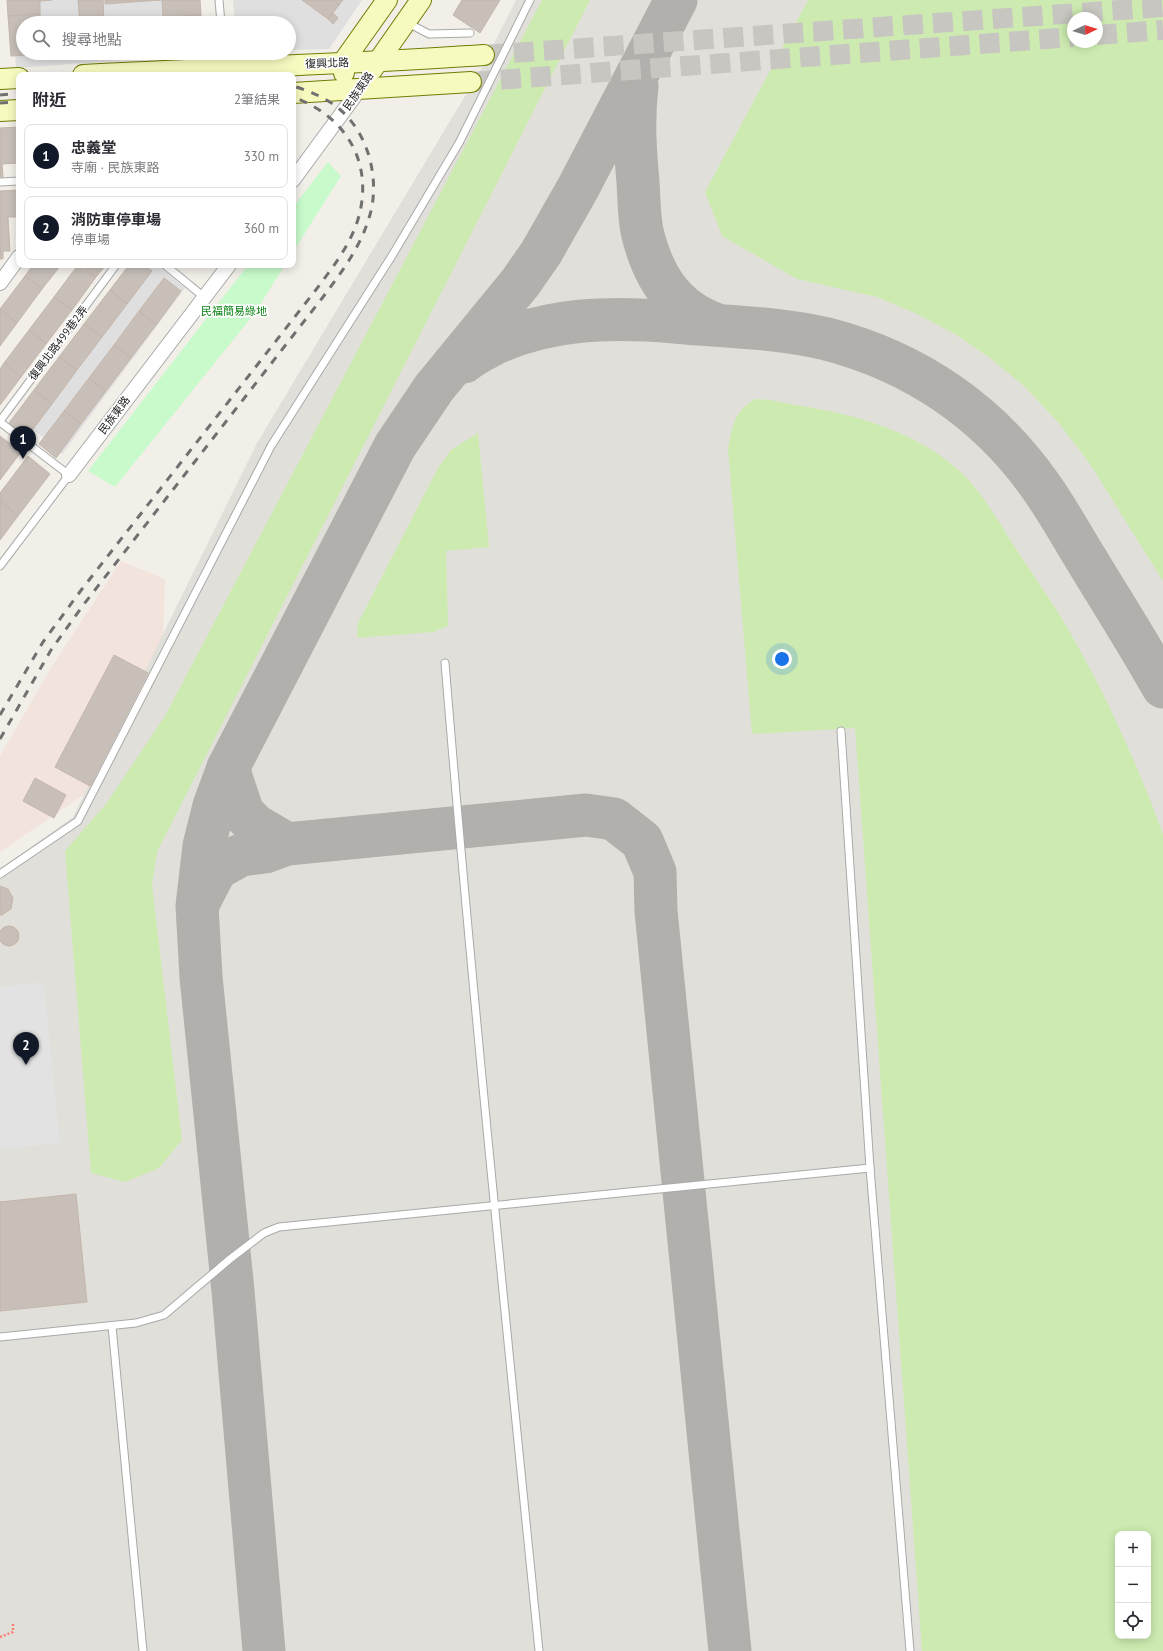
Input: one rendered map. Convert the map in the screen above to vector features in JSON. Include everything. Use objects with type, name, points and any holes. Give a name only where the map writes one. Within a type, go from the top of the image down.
[{"type":"main road","points":[[343,62],[387,0]]},
{"type":"main road","name":"民族東路","points":[[351,90],[378,62],[421,0]]},
{"type":"main road","name":"復興北路","points":[[112,72],[224,60],[378,62],[484,55]]},
{"type":"main road","name":"民族東路","points":[[343,62],[351,90]]},
{"type":"main road","points":[[0,79],[16,78]]},
{"type":"main road","points":[[296,93],[471,82]]},
{"type":"main road","points":[[0,111],[16,110]]},
{"type":"street","name":"民族東路","points":[[296,175],[351,90]]},
{"type":"street","points":[[0,283],[16,261]]},
{"type":"street","name":"民族東路","points":[[70,475],[227,268]]},
{"type":"lane","points":[[219,0],[220,16]]},
{"type":"lane","points":[[0,874],[78,821],[271,446],[393,254],[459,143],[530,0]]},
{"type":"lane","points":[[406,22],[429,34],[470,33]]},
{"type":"lane","points":[[0,182],[16,181]]},
{"type":"lane","name":"復興北路499巷2弄","points":[[0,421],[114,268]]},
{"type":"lane","points":[[169,268],[204,297]]},
{"type":"lane","points":[[0,421],[70,475]]},
{"type":"lane","name":"民族東路","points":[[0,566],[70,475]]},
{"type":"lane","points":[[445,663],[460,843],[494,1206],[539,1651]]},
{"type":"lane","points":[[841,731],[870,1168],[910,1651]]},
{"type":"lane","points":[[0,1337],[136,1323],[164,1315],[230,1259],[264,1233],[279,1227],[870,1168]]},
{"type":"lane","points":[[112,1326],[143,1651]]},
{"type":"path","points":[[0,1637],[13,1632],[13,1622]]},
{"type":"shaded area","points":[[12,0],[195,0],[195,16],[16,16],[16,60],[126,60],[16,68]]},
{"type":"shaded area","points":[[233,0],[362,0],[329,49],[296,50],[296,16],[234,16]]},
{"type":"shaded area","points":[[516,0],[1163,0],[1163,1651],[0,1651],[0,869],[73,817],[257,443],[480,71]]},
{"type":"shaded area","points":[[127,268],[161,268],[185,288],[62,454],[17,415]]},
{"type":"shaded area","points":[[121,561],[165,579],[162,661],[98,785],[0,852],[0,756],[52,666]]},
{"type":"shaded area","points":[[44,982],[60,1143],[0,1149],[0,987]]},
{"type":"green space","points":[[542,0],[590,0],[157,852],[152,885],[182,1140],[159,1168],[125,1182],[91,1173],[65,851],[106,804],[165,716]]},
{"type":"green space","points":[[808,0],[1163,0],[1163,581],[1090,464],[1058,422],[1024,386],[990,358],[955,334],[917,314],[877,297],[797,279],[722,236],[705,192]]},
{"type":"green space","points":[[328,162],[341,176],[296,247],[296,203]]},
{"type":"green space","name":"民福簡易綠地","points":[[246,268],[283,268],[254,314],[115,487],[88,471]]},
{"type":"green space","points":[[755,399],[770,400],[839,413],[880,425],[900,433],[938,454],[965,476],[990,507],[1054,606],[1089,667],[1129,749],[1163,834],[1163,1651],[922,1651],[855,728],[752,734],[728,449],[735,420],[742,409]]},
{"type":"green space","points":[[478,433],[489,547],[446,551],[448,626],[433,632],[357,638],[358,623],[438,468],[451,450]]},
{"type":"building","points":[[7,0],[52,0],[40,1],[40,14],[8,16]]},
{"type":"building","points":[[78,0],[103,0],[104,16],[79,16]]},
{"type":"building","points":[[105,0],[161,0],[105,4]]},
{"type":"building","points":[[162,0],[200,0],[201,15],[163,16]]},
{"type":"building","points":[[302,0],[333,0],[339,5],[328,19]]},
{"type":"building","points":[[333,0],[343,0],[339,5]]},
{"type":"building","points":[[462,0],[500,0],[480,33],[453,15]]},
{"type":"building","points":[[333,13],[338,18],[333,24],[328,19]]},
{"type":"building","points":[[40,14],[40,16],[16,16],[16,56],[11,56],[8,16]]},
{"type":"building","points":[[16,127],[16,163],[2,164],[3,177],[0,177],[0,128]]},
{"type":"building","points":[[16,190],[16,217],[8,217],[10,251],[3,251],[3,259],[0,259],[0,191]]},
{"type":"building","points":[[31,268],[59,268],[42,289],[25,276]]},
{"type":"building","points":[[76,268],[82,268],[96,277],[72,310],[54,297]]},
{"type":"building","points":[[85,268],[104,268],[96,277]]},
{"type":"building","points":[[127,268],[148,268],[152,271],[127,304],[110,290]]},
{"type":"building","points":[[25,276],[42,289],[17,323],[0,309]]},
{"type":"building","points":[[164,278],[181,291],[156,325],[139,311]]},
{"type":"building","points":[[110,290],[127,304],[102,337],[84,324]]},
{"type":"building","points":[[54,297],[72,310],[46,344],[29,330]]},
{"type":"building","points":[[0,310],[17,323],[0,346]]},
{"type":"building","points":[[139,311],[156,325],[131,358],[114,345]]},
{"type":"building","points":[[84,324],[102,337],[77,370],[59,357]]},
{"type":"building","points":[[29,330],[46,344],[21,377],[4,363]]},
{"type":"building","points":[[114,345],[131,358],[106,391],[89,378]]},
{"type":"building","points":[[59,357],[77,370],[52,404],[34,390]]},
{"type":"building","points":[[4,363],[21,377],[0,405],[0,369]]},
{"type":"building","points":[[89,378],[106,391],[81,424],[64,411]]},
{"type":"building","points":[[34,390],[52,404],[27,437],[9,423]]},
{"type":"building","points":[[64,411],[81,424],[56,458],[39,444]]},
{"type":"building","points":[[0,436],[21,452],[0,480]]},
{"type":"building","points":[[28,456],[50,474],[18,516],[0,501],[0,493]]},
{"type":"building","points":[[0,501],[18,516],[0,540]]},
{"type":"building","points":[[114,655],[148,673],[90,786],[55,767]]},
{"type":"building","points":[[35,778],[66,795],[54,818],[23,801]]},
{"type":"building","points":[[0,886],[8,889],[13,898],[11,909],[2,915],[0,915]]},
{"type":"building","points":[[5,926],[13,926],[19,932],[19,940],[13,946],[5,946],[-1,940],[-1,932]]},
{"type":"building","points":[[76,1194],[87,1302],[0,1311],[0,1202]]},
{"type":"taxiway","points":[[264,1651],[233,1291],[201,977],[197,906],[204,846],[214,806],[228,768],[395,446],[434,388],[520,283],[541,253],[578,188],[676,0]]},
{"type":"taxiway","points":[[637,86],[635,146],[640,219],[646,247],[658,275],[666,288],[687,309],[715,324]]},
{"type":"taxiway","points":[[464,362],[473,355],[490,346],[512,336],[534,329],[580,321],[604,320],[651,320],[790,332],[827,339],[860,349],[891,361],[920,376],[975,414],[999,436],[1021,461],[1042,488],[1059,515],[1163,687]]},
{"type":"taxiway","points":[[228,768],[243,813],[255,825],[287,844]]},
{"type":"taxiway","points":[[198,904],[216,869],[241,855],[265,852],[287,844],[586,815],[614,819],[642,841],[655,872],[656,911],[730,1651]]},
{"type":"tunnel","points":[[484,55],[1163,7]]},
{"type":"tunnel","points":[[1103,35],[1163,30]]},
{"type":"tunnel","points":[[471,82],[1067,37]]},
{"type":"railway","points":[[0,739],[51,650],[84,604],[323,297],[361,240],[369,218],[374,189],[370,158],[364,143],[348,117],[337,107],[327,100],[296,87]]},
{"type":"railway","points":[[0,95],[16,93]]},
{"type":"railway","points":[[0,715],[43,642],[82,589],[329,273],[353,234],[360,212],[363,192],[362,174],[357,157],[350,141],[339,127],[326,115],[311,105],[296,98]]},
{"type":"railway","points":[[0,103],[16,102]]},
{"type":"place","name":"忠義堂","points":[[23,459]]},
{"type":"place","name":"消防車停車場","points":[[26,1065]]}]
